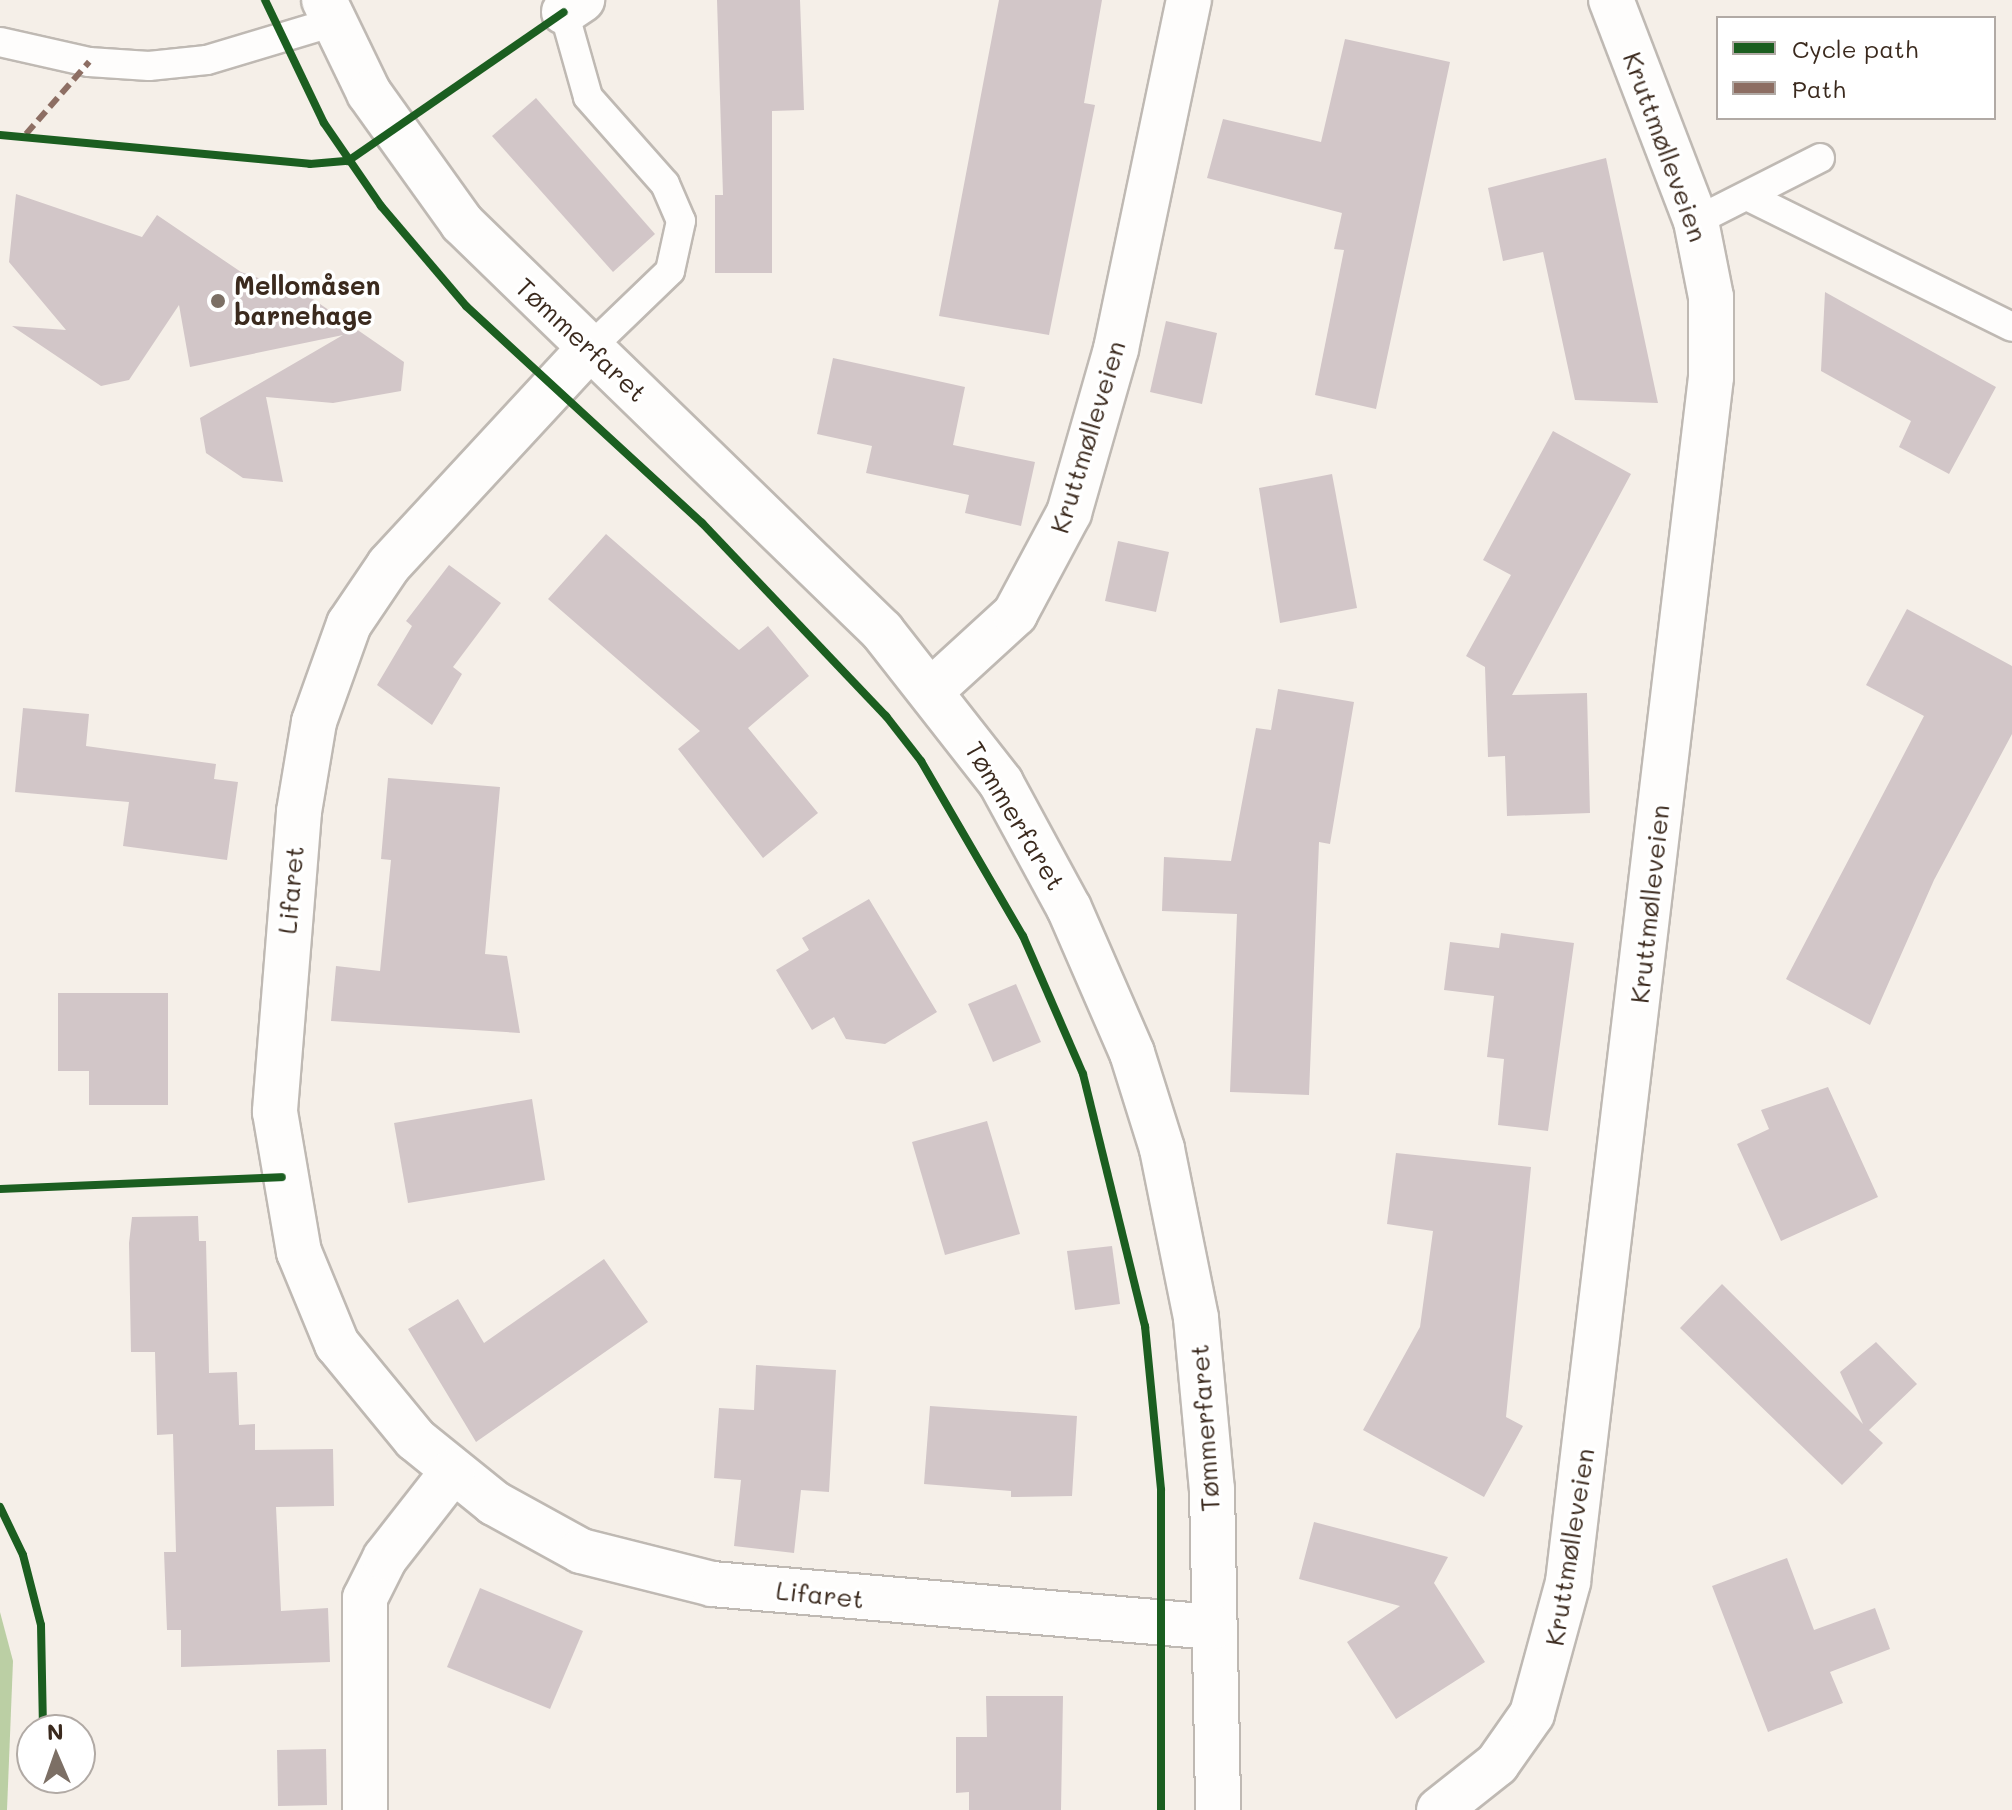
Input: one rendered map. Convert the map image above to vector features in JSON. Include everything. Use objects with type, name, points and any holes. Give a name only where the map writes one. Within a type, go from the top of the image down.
[{"type":"street","name":"Kruttmølleveien","points":[[932,690],[1015,614],[1069,513],[1116,349],[1189,0]]},
{"type":"street","name":"Kruttmølleveien","points":[[1460,1805],[1516,1740],[1542,1690],[1577,1527],[1711,377],[1711,297],[1696,221],[1611,0]]},
{"type":"street","name":"Tømmerfaret","points":[[329,11],[424,176],[588,350],[791,537],[932,690],[1001,783],[1069,908],[1132,1053],[1162,1149],[1205,1396],[1218,1810]]},
{"type":"street","name":"Lifaret","points":[[588,350],[417,531],[349,624],[314,722],[299,812],[276,1073],[290,1214],[337,1344],[385,1409],[453,1471],[533,1528],[650,1571],[996,1613],[1213,1627]]},
{"type":"street","points":[[365,1810],[365,1598],[385,1558],[453,1471]]},
{"type":"lane","points":[[573,6],[588,97],[665,184],[681,221],[670,271],[588,350]]},
{"type":"lane","points":[[0,42],[89,62],[149,66],[222,56],[329,11]]},
{"type":"lane","points":[[1696,221],[1749,197],[1820,158]]},
{"type":"lane","points":[[1749,197],[2012,327]]},
{"type":"green space","points":[[0,1612],[13,1661],[7,1810],[0,1810]]},
{"type":"building","points":[[717,0],[800,0],[804,110],[772,111],[772,273],[715,273],[715,195],[723,195]]},
{"type":"building","points":[[999,0],[1102,0],[1084,103],[1095,105],[1049,335],[939,316]]},
{"type":"building","points":[[1345,39],[1450,62],[1376,409],[1315,395],[1344,250],[1334,249],[1342,213],[1207,178],[1223,119],[1321,142]]},
{"type":"building","points":[[536,98],[655,234],[613,272],[492,136]]},
{"type":"building","points":[[1606,158],[1658,403],[1575,400],[1543,252],[1503,261],[1488,188]]},
{"type":"building","points":[[16,194],[142,237],[157,215],[241,272],[307,295],[404,362],[401,391],[333,403],[266,397],[283,482],[243,478],[206,453],[200,418],[343,335],[190,367],[179,305],[129,380],[101,386],[12,326],[66,330],[9,262]]},
{"type":"building","points":[[1825,292],[1996,387],[1949,474],[1899,447],[1911,421],[1821,371]]},
{"type":"building","points":[[1166,321],[1217,333],[1202,404],[1150,392]]},
{"type":"building","points":[[833,358],[965,387],[953,445],[1035,462],[1021,526],[965,513],[969,495],[866,473],[872,446],[817,434]]},
{"type":"building","points":[[1553,431],[1631,474],[1512,695],[1587,693],[1590,813],[1507,816],[1505,756],[1488,757],[1485,667],[1466,656],[1511,575],[1483,560]]},
{"type":"building","points":[[1332,474],[1357,608],[1280,623],[1259,488]]},
{"type":"building","points":[[606,534],[739,650],[768,626],[809,676],[748,728],[818,813],[763,858],[678,749],[700,731],[548,599]]},
{"type":"building","points":[[1118,541],[1169,552],[1156,612],[1105,601]]},
{"type":"building","points":[[449,565],[501,603],[453,667],[462,674],[432,725],[377,685],[412,626],[406,621]]},
{"type":"building","points":[[1907,609],[2012,666],[2012,734],[1934,880],[1870,1025],[1786,979],[1924,716],[1866,685]]},
{"type":"building","points":[[1278,689],[1354,702],[1330,844],[1319,842],[1309,1095],[1230,1092],[1237,914],[1162,911],[1164,857],[1231,861],[1256,728],[1271,730]]},
{"type":"building","points":[[23,708],[89,714],[86,746],[216,764],[214,779],[238,782],[227,860],[123,846],[129,802],[15,792]]},
{"type":"building","points":[[388,778],[500,787],[485,954],[507,956],[520,1033],[331,1021],[336,966],[380,971],[391,860],[381,859]]},
{"type":"building","points":[[869,899],[937,1012],[885,1044],[846,1039],[834,1017],[812,1030],[776,970],[809,950],[802,938]]},
{"type":"building","points":[[1501,933],[1574,943],[1548,1131],[1498,1125],[1504,1059],[1487,1057],[1494,996],[1444,990],[1450,942],[1499,948]]},
{"type":"building","points":[[1016,984],[1041,1042],[993,1062],[968,1004]]},
{"type":"building","points":[[58,993],[168,993],[168,1105],[89,1105],[89,1071],[58,1071]]},
{"type":"building","points":[[1828,1087],[1878,1197],[1781,1241],[1737,1144],[1769,1129],[1761,1110]]},
{"type":"building","points":[[532,1099],[545,1180],[408,1203],[394,1123]]},
{"type":"building","points":[[987,1121],[1020,1234],[945,1255],[912,1142]]},
{"type":"building","points":[[1396,1153],[1531,1167],[1506,1417],[1523,1426],[1484,1497],[1363,1430],[1420,1327],[1433,1231],[1387,1224]]},
{"type":"building","points":[[198,1216],[199,1241],[206,1241],[209,1373],[237,1372],[239,1425],[255,1424],[255,1450],[333,1449],[334,1506],[276,1507],[281,1611],[328,1608],[330,1662],[181,1667],[181,1630],[167,1630],[164,1552],[176,1552],[173,1434],[157,1435],[155,1352],[131,1352],[129,1243],[132,1217]]},
{"type":"building","points":[[1112,1246],[1120,1304],[1075,1310],[1067,1251]]},
{"type":"building","points":[[604,1259],[648,1322],[476,1442],[408,1329],[458,1299],[484,1343]]},
{"type":"building","points":[[1722,1284],[1863,1424],[1840,1372],[1876,1342],[1917,1384],[1869,1430],[1883,1443],[1842,1485],[1680,1328]]},
{"type":"building","points":[[756,1365],[836,1370],[829,1492],[801,1490],[794,1553],[734,1546],[741,1480],[714,1478],[719,1408],[754,1410]]},
{"type":"building","points":[[930,1406],[1077,1416],[1072,1496],[1011,1497],[1011,1491],[924,1484]]},
{"type":"building","points":[[1314,1522],[1448,1557],[1434,1583],[1485,1662],[1396,1719],[1347,1642],[1400,1606],[1299,1579]]},
{"type":"building","points":[[1787,1558],[1814,1630],[1875,1608],[1890,1649],[1830,1672],[1843,1703],[1768,1732],[1712,1586]]},
{"type":"building","points":[[480,1588],[583,1631],[550,1709],[447,1667]]},
{"type":"building","points":[[986,1696],[1063,1696],[1061,1810],[969,1810],[969,1792],[956,1793],[956,1737],[987,1737]]},
{"type":"building","points":[[326,1749],[327,1805],[278,1806],[277,1750]]},
{"type":"marked path","points":[[26,134],[89,62]]},
{"type":"cycle path","points":[[265,0],[324,123],[381,206],[466,306],[702,523],[886,716],[921,761],[1023,936],[1083,1074],[1145,1326],[1161,1490],[1161,1810]]},
{"type":"cycle path","points":[[0,135],[310,164],[348,161],[564,12]]},
{"type":"cycle path","points":[[0,1189],[282,1177]]},
{"type":"cycle path","points":[[0,1507],[23,1555],[41,1625],[43,1714]]},
{"type":"place","name":"Mellomåsen barnehage","points":[[218,301]]}]
